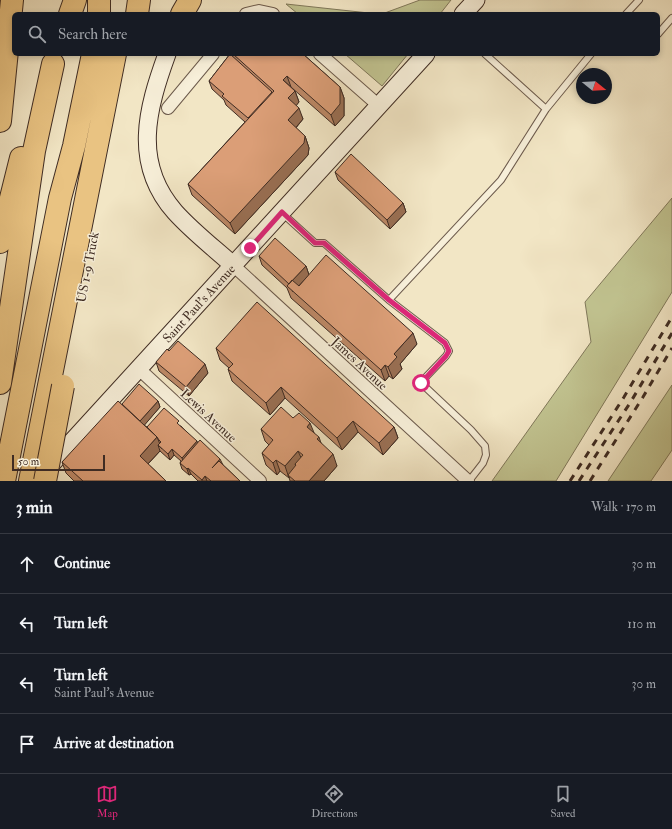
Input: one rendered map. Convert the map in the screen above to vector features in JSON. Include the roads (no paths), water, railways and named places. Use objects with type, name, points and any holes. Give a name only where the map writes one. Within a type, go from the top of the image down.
[{"type":"highway","points":[[0,121],[12,0]]},
{"type":"highway","points":[[99,0],[99,12]]},
{"type":"highway","points":[[123,12],[125,0]]},
{"type":"highway","points":[[137,12],[139,0]]},
{"type":"highway","points":[[182,12],[184,0]]},
{"type":"highway","points":[[183,12],[190,0]]},
{"type":"highway","points":[[4,481],[43,382],[74,146],[93,56]]},
{"type":"highway","points":[[18,481],[43,382],[115,56]]},
{"type":"highway","name":"US 1-9 Truck","points":[[41,479],[43,382],[128,56]]},
{"type":"highway","points":[[0,242],[36,105],[55,59]]},
{"type":"highway","points":[[1,378],[34,151],[55,59]]},
{"type":"street","points":[[466,12],[476,0]]},
{"type":"street","points":[[166,56],[155,88],[149,115],[148,149],[151,169],[159,188],[175,212],[234,266]]},
{"type":"street","points":[[168,108],[211,56]]},
{"type":"street","points":[[322,56],[378,105]]},
{"type":"street","name":"Saint Paul's Avenue","points":[[41,479],[378,105],[424,56]]},
{"type":"street","name":"James Avenue","points":[[234,266],[469,481]]},
{"type":"street","name":"Lewis Avenue","points":[[139,369],[260,481]]},
{"type":"lane","points":[[628,12],[639,0]]},
{"type":"lane","points":[[660,32],[672,18]]},
{"type":"lane","points":[[487,56],[546,109]]},
{"type":"lane","points":[[389,300],[501,180],[546,109],[590,56]]},
{"type":"lane","points":[[282,212],[315,243],[324,243],[389,300],[445,343],[449,351],[421,383],[471,430],[485,446],[486,455],[469,481]]},
{"type":"railway","points":[[570,481],[624,397],[672,317]]},
{"type":"railway","points":[[579,481],[630,403],[672,333]]},
{"type":"railway","points":[[590,481],[672,348]]}]
